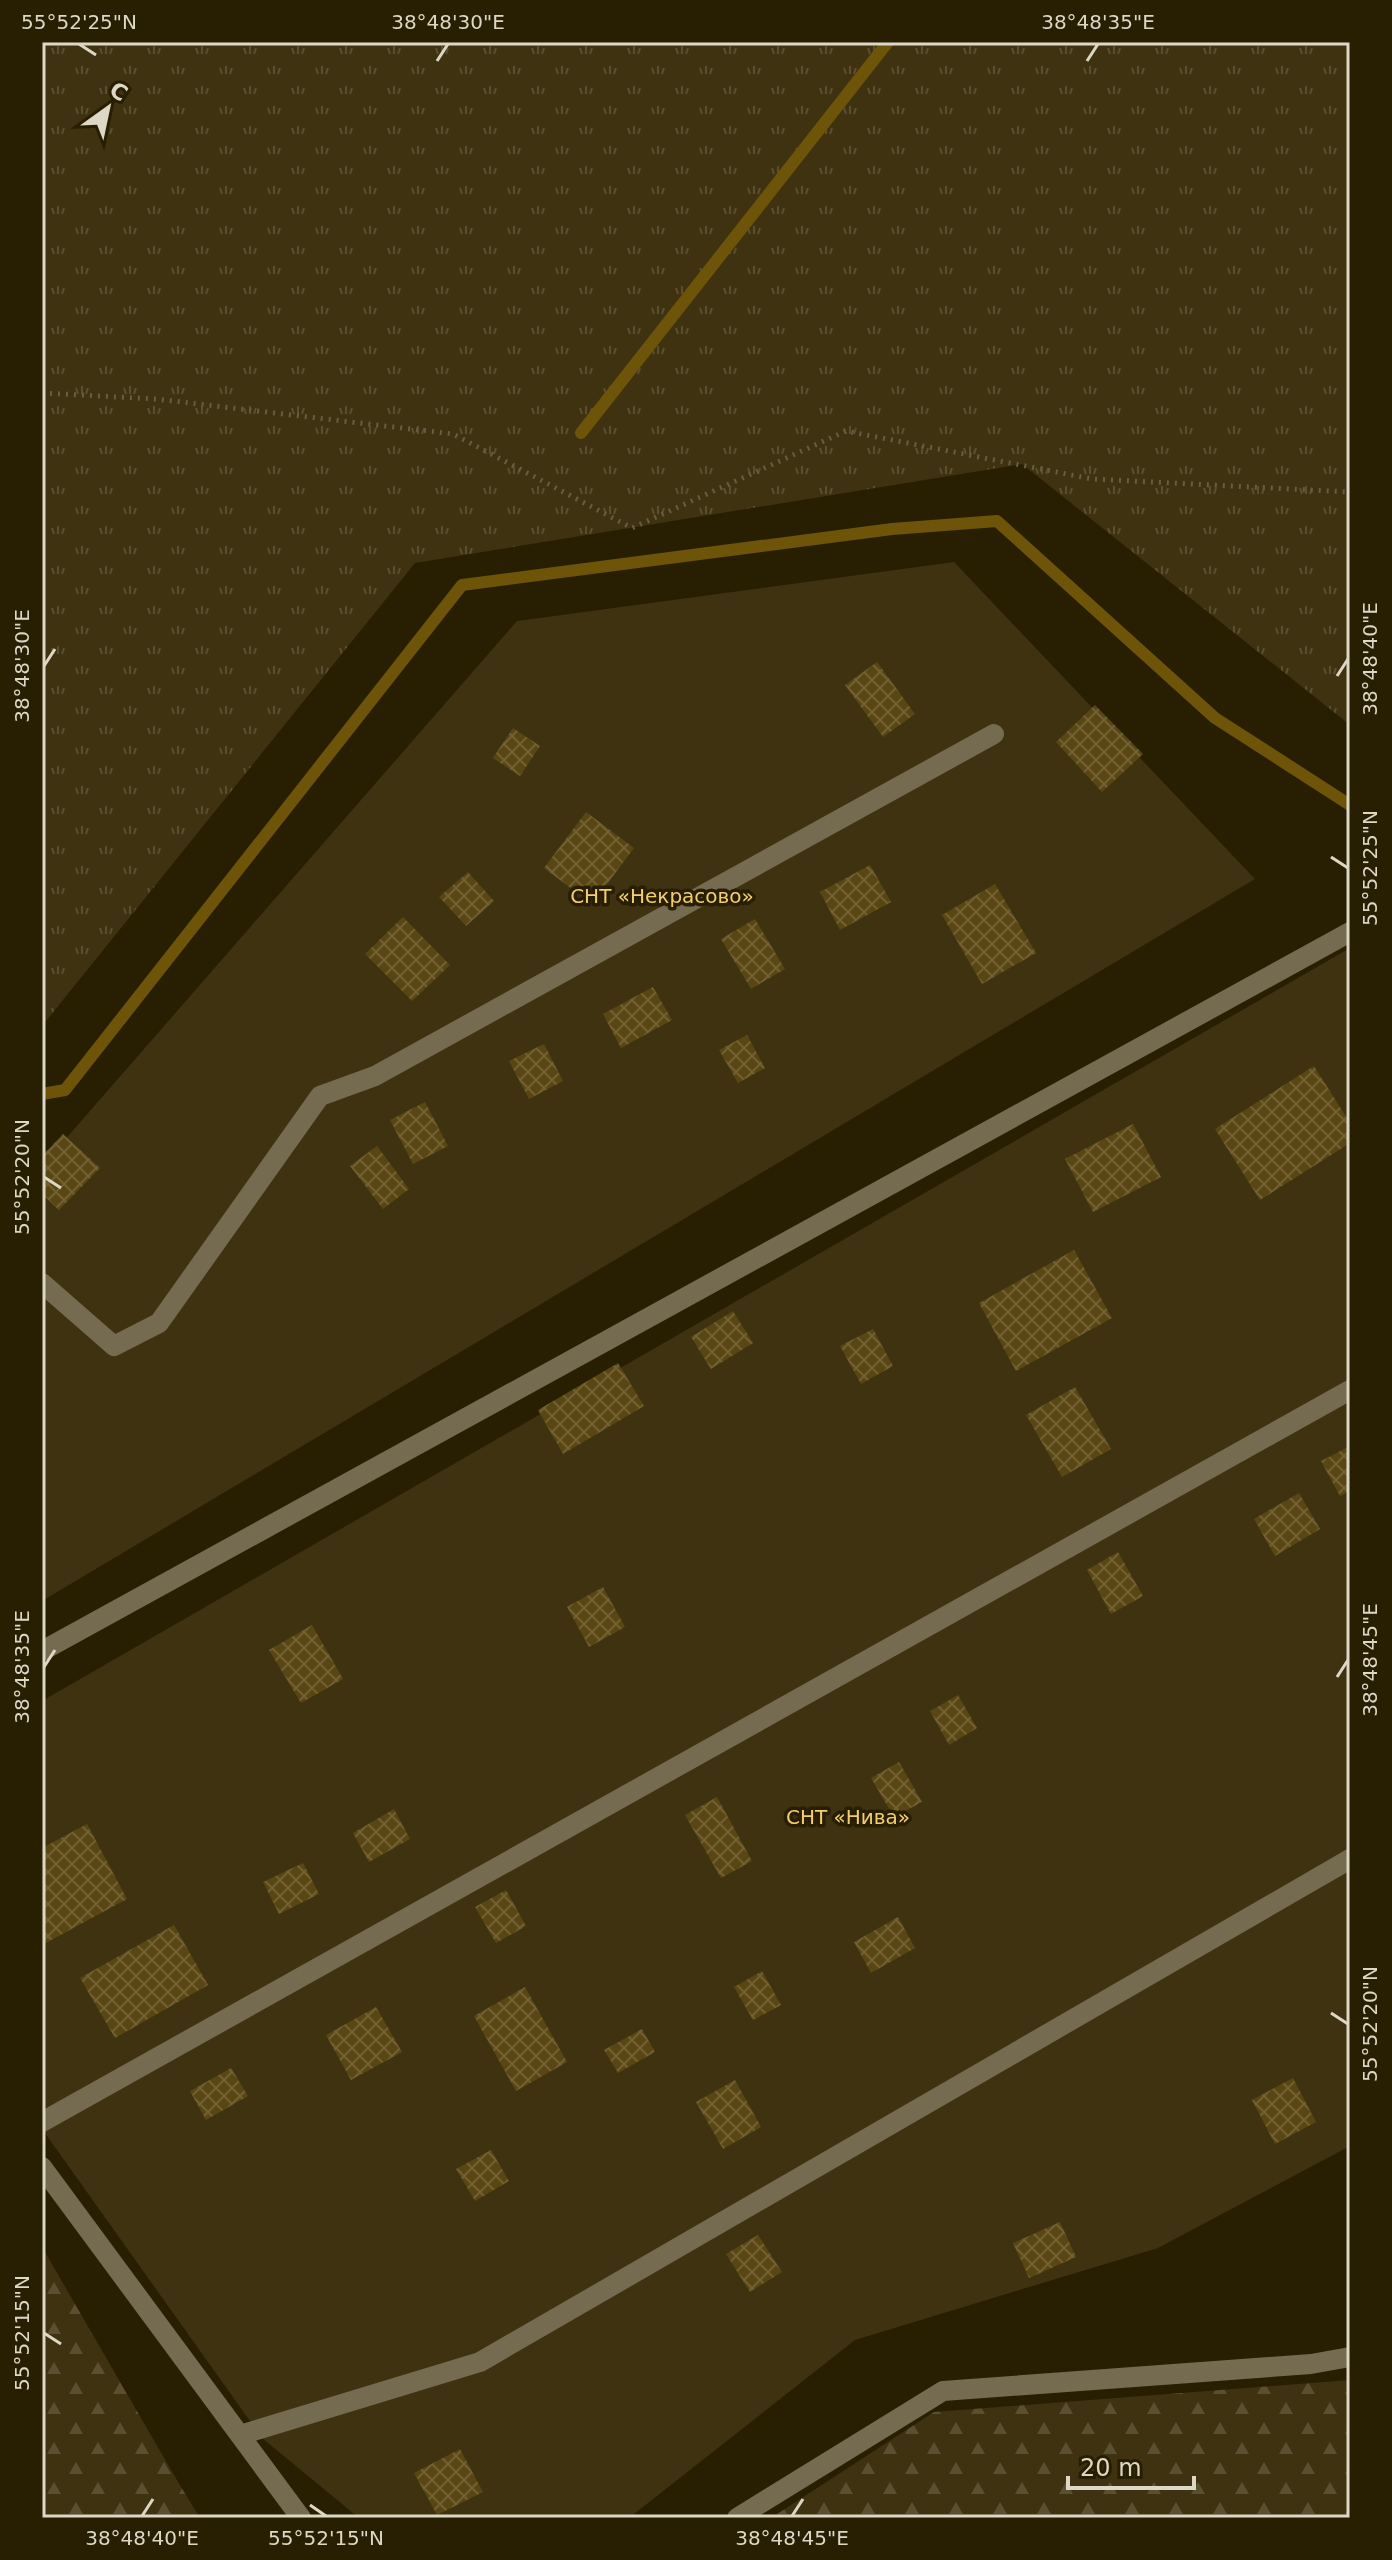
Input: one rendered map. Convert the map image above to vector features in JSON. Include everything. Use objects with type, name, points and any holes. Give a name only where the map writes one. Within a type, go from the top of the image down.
[{"type":"street","points":[[42,1283],[114,1346],[159,1323],[320,1096],[375,1076],[994,734]]},
{"type":"street","points":[[42,1651],[1350,932]]},
{"type":"street","points":[[42,2122],[1350,1390]]},
{"type":"street","points":[[240,2435],[480,2362],[1350,1859]]},
{"type":"street","points":[[42,2167],[301,2518]]},
{"type":"street","points":[[737,2518],[943,2391],[1311,2364],[1350,2357]]},
{"type":"path","points":[[42,393],[156,399],[453,434],[632,528],[846,431],[1092,479],[1350,492]]},
{"type":"green space","points":[[42,42],[1350,42],[1350,725],[1022,464],[415,563],[42,1026]]},
{"type":"green space","name":"СНТ «Некрасово»","points":[[954,562],[1255,879],[42,1601],[42,1166],[517,621]]},
{"type":"green space","name":"СНТ «Нива»","points":[[1350,948],[1350,2146],[1158,2248],[855,2340],[629,2518],[359,2518],[262,2438],[42,2129],[42,1701]]},
{"type":"green space","points":[[42,2247],[178,2482],[200,2518],[42,2518]]},
{"type":"green space","points":[[1350,2380],[1350,2518],[771,2518],[934,2412]]},
{"type":"building","points":[[877,662],[915,714],[883,737],[845,685]]},
{"type":"building","points":[[1095,705],[1143,754],[1102,792],[1056,742]]},
{"type":"building","points":[[513,728],[540,746],[520,776],[493,758]]},
{"type":"building","points":[[586,812],[634,848],[592,904],[544,868]]},
{"type":"building","points":[[870,865],[891,902],[840,930],[820,892]]},
{"type":"building","points":[[468,872],[494,901],[466,926],[439,897]]},
{"type":"building","points":[[995,884],[1036,953],[982,984],[942,915]]},
{"type":"building","points":[[403,917],[450,965],[412,1001],[365,954]]},
{"type":"building","points":[[755,919],[785,969],[751,989],[721,939]]},
{"type":"building","points":[[653,987],[672,1020],[621,1048],[603,1014]]},
{"type":"building","points":[[747,1035],[765,1068],[738,1083],[719,1050]]},
{"type":"building","points":[[544,1044],[563,1081],[529,1099],[509,1061]]},
{"type":"building","points":[[1314,1066],[1350,1123],[1350,1143],[1260,1200],[1215,1129]]},
{"type":"building","points":[[425,1102],[448,1146],[413,1164],[390,1120]]},
{"type":"building","points":[[1133,1124],[1161,1177],[1093,1212],[1065,1159]]},
{"type":"building","points":[[63,1134],[100,1168],[59,1210],[42,1194],[42,1156]]},
{"type":"building","points":[[377,1146],[409,1189],[383,1209],[350,1166]]},
{"type":"building","points":[[1074,1250],[1112,1318],[1016,1371],[979,1303]]},
{"type":"building","points":[[733,1311],[753,1343],[711,1369],[691,1337]]},
{"type":"building","points":[[873,1329],[893,1366],[861,1384],[840,1346]]},
{"type":"building","points":[[618,1363],[644,1406],[563,1454],[538,1410]]},
{"type":"building","points":[[1075,1387],[1111,1449],[1062,1477],[1026,1415]]},
{"type":"building","points":[[1350,1446],[1350,1491],[1340,1496],[1321,1461]]},
{"type":"building","points":[[1299,1493],[1320,1529],[1275,1556],[1254,1519]]},
{"type":"building","points":[[1118,1552],[1143,1596],[1111,1614],[1087,1570]]},
{"type":"building","points":[[603,1587],[625,1627],[589,1647],[567,1607]]},
{"type":"building","points":[[312,1625],[343,1679],[301,1703],[269,1650]]},
{"type":"building","points":[[958,1695],[977,1728],[949,1745],[930,1711]]},
{"type":"building","points":[[899,1762],[922,1802],[894,1817],[871,1778]]},
{"type":"building","points":[[717,1797],[752,1861],[721,1878],[685,1815]]},
{"type":"building","points":[[394,1809],[410,1839],[369,1862],[353,1833]]},
{"type":"building","points":[[87,1824],[127,1899],[42,1945],[42,1848]]},
{"type":"building","points":[[303,1863],[319,1894],[279,1914],[263,1882]]},
{"type":"building","points":[[506,1890],[526,1926],[496,1943],[475,1907]]},
{"type":"building","points":[[898,1917],[915,1948],[871,1973],[854,1942]]},
{"type":"building","points":[[174,1925],[208,1985],[115,2038],[80,1978]]},
{"type":"building","points":[[762,1971],[781,2005],[753,2020],[734,1987]]},
{"type":"building","points":[[525,1987],[567,2062],[516,2091],[474,2016]]},
{"type":"building","points":[[376,2007],[402,2052],[351,2080],[326,2035]]},
{"type":"building","points":[[642,2029],[655,2052],[618,2073],[604,2050]]},
{"type":"building","points":[[231,2068],[248,2096],[206,2120],[190,2091]]},
{"type":"building","points":[[1293,2078],[1316,2122],[1275,2144],[1252,2100]]},
{"type":"building","points":[[735,2080],[761,2127],[723,2149],[696,2102]]},
{"type":"building","points":[[491,2150],[509,2181],[475,2201],[456,2169]]},
{"type":"building","points":[[1060,2222],[1076,2257],[1029,2278],[1013,2243]]},
{"type":"building","points":[[758,2235],[782,2272],[750,2292],[726,2254]]},
{"type":"building","points":[[460,2449],[483,2492],[437,2515],[414,2473]]},
{"type":"waterway","points":[[581,433],[888,42]]},
{"type":"waterway","points":[[42,1094],[65,1090],[462,585],[892,529],[997,521],[1215,718],[1350,805]]}]
